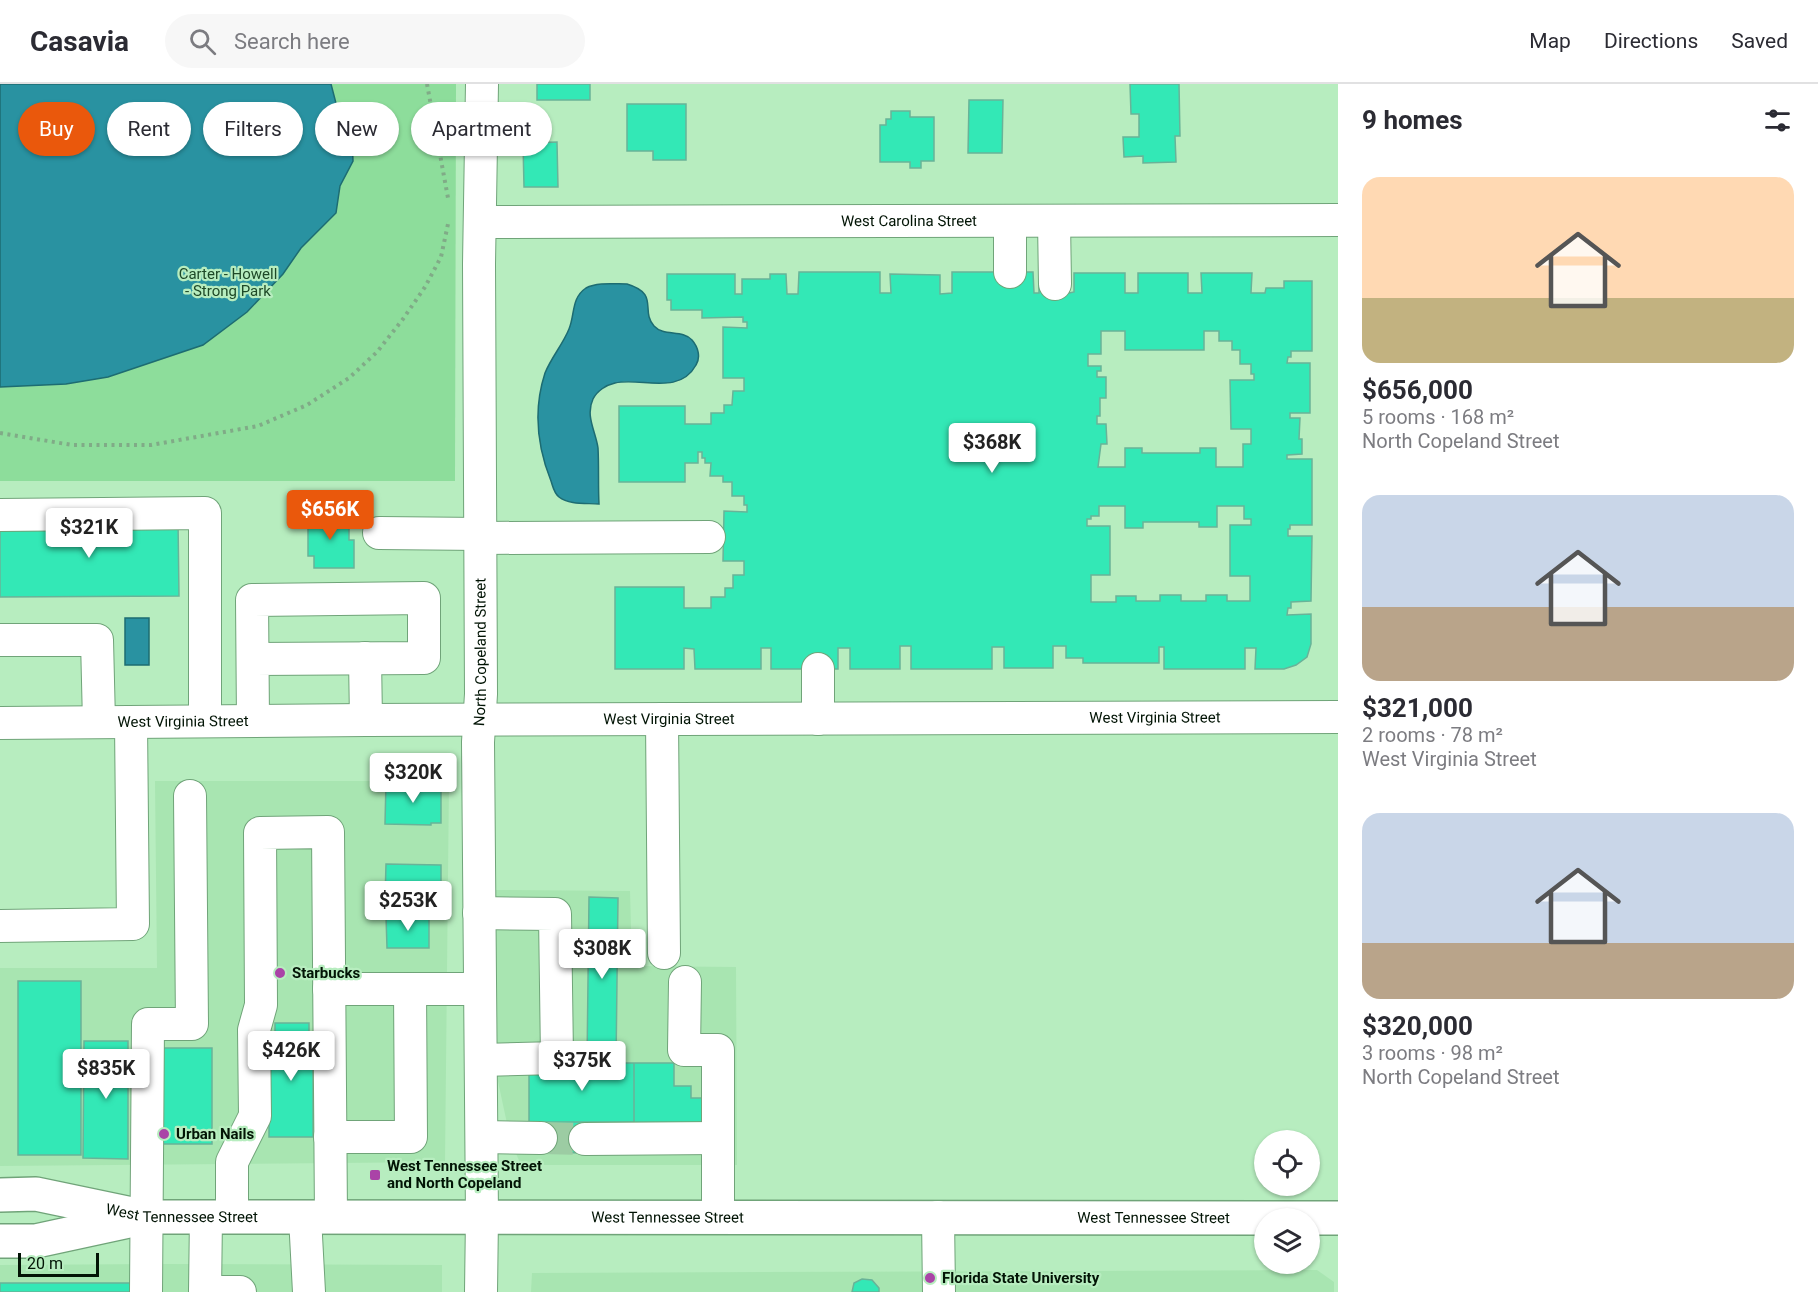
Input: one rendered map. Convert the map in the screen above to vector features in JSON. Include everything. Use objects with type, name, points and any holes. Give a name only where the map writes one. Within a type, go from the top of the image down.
[{"type":"main road","name":"West Tennessee Street","points":[[0,1195],[36,1194],[146,1217],[1338,1218]]},
{"type":"main road","points":[[0,1241],[36,1241],[146,1217]]},
{"type":"street","name":"North Copeland Street","points":[[481,1292],[482,1137],[478,742],[481,536],[479,264],[482,84]]},
{"type":"street","name":"West Carolina Street","points":[[480,222],[1338,220]]},
{"type":"street","points":[[1010,221],[1010,272]]},
{"type":"street","points":[[1054,221],[1055,284]]},
{"type":"street","points":[[0,515],[205,513],[206,722]]},
{"type":"street","points":[[379,533],[709,537]]},
{"type":"street","points":[[253,659],[424,658],[424,598],[252,600],[253,721]]},
{"type":"street","points":[[0,640],[97,640],[99,722]]},
{"type":"street","points":[[365,658],[366,720]]},
{"type":"street","points":[[818,669],[818,719]]},
{"type":"street","name":"West Virginia Street","points":[[0,723],[1338,717]]},
{"type":"street","points":[[662,719],[664,953]]},
{"type":"street","points":[[0,926],[133,924],[131,722]]},
{"type":"street","points":[[146,1292],[148,1024],[192,1024],[190,796]]},
{"type":"street","points":[[240,1292],[206,1292],[219,1217],[232,1162],[255,1116],[255,1030],[261,1005],[260,833],[328,832],[330,1137],[309,1292]]},
{"type":"street","points":[[479,913],[555,914],[557,1058],[481,1060]]},
{"type":"street","points":[[685,982],[684,1050],[718,1050],[718,1217]]},
{"type":"street","points":[[329,989],[480,989]]},
{"type":"street","points":[[330,1137],[411,1137],[410,989]]},
{"type":"street","points":[[482,1137],[541,1138]]},
{"type":"street","points":[[585,1139],[718,1138]]},
{"type":"street","points":[[938,1217],[939,1292]]},
{"type":"path","points":[[428,84],[449,206]]},
{"type":"path","points":[[0,433],[72,445],[151,445],[258,426],[307,405],[349,378],[377,352],[403,319],[425,287],[441,257],[450,218]]},
{"type":"shaded area","points":[[155,781],[449,781],[445,1162],[0,1166],[0,968],[157,968]]},
{"type":"shaded area","points":[[494,890],[630,891],[632,966],[736,967],[737,1165],[521,1165],[511,1142],[494,1063]]},
{"type":"shaded area","points":[[0,1265],[442,1265],[442,1292],[0,1292]]},
{"type":"shaded area","name":"Florida State University","points":[[1254,1270],[1254,1274],[1320,1274],[1320,1272],[1334,1282],[1334,1292],[531,1292],[532,1273]]},
{"type":"green space","name":"Carter - Howell - Strong Park","points":[[0,84],[456,84],[456,102],[411,102],[411,156],[456,156],[455,481],[0,481]]},
{"type":"water","points":[[0,84],[331,84],[336,102],[315,102],[315,156],[353,156],[353,161],[340,186],[336,213],[301,248],[283,274],[247,312],[203,345],[108,377],[66,384],[0,387]]},
{"type":"water","points":[[627,284],[637,288],[646,297],[650,320],[654,326],[692,340],[698,352],[698,362],[689,374],[680,380],[670,383],[615,383],[597,393],[590,412],[598,448],[599,504],[563,500],[555,492],[546,468],[538,428],[539,401],[545,373],[569,329],[581,292],[595,285]]},
{"type":"water","points":[[125,618],[149,618],[149,665],[125,665]]},
{"type":"building","points":[[537,84],[590,84],[590,100],[537,100]]},
{"type":"building","points":[[1130,84],[1179,84],[1180,136],[1175,136],[1176,162],[1143,163],[1143,156],[1124,157],[1123,137],[1139,137],[1139,114],[1131,114]]},
{"type":"building","points":[[969,100],[1003,100],[1002,153],[968,153]]},
{"type":"building","points":[[627,104],[686,104],[686,160],[653,160],[653,151],[627,151]]},
{"type":"building","points":[[891,111],[910,111],[910,117],[934,117],[934,161],[921,161],[921,168],[910,168],[910,162],[880,162],[880,125],[886,125],[886,119],[891,119]]},
{"type":"building","points":[[552,142],[557,142],[558,187],[524,187],[523,156],[552,156]]},
{"type":"building","points":[[799,272],[880,272],[880,293],[891,293],[890,274],[940,275],[940,294],[952,293],[952,272],[1033,272],[1034,293],[1039,293],[1039,285],[1055,284],[1069,284],[1069,293],[1074,292],[1074,273],[1125,273],[1125,293],[1138,293],[1138,273],[1188,273],[1188,293],[1202,293],[1201,273],[1252,273],[1251,293],[1265,293],[1266,288],[1284,288],[1284,281],[1312,281],[1312,351],[1291,351],[1291,357],[1288,357],[1287,363],[1310,363],[1310,413],[1290,413],[1290,418],[1300,418],[1299,439],[1302,439],[1302,454],[1287,455],[1287,459],[1312,459],[1312,525],[1290,525],[1288,529],[1288,536],[1312,536],[1311,601],[1291,602],[1287,615],[1311,614],[1311,644],[1307,657],[1296,665],[1284,669],[1255,669],[1256,648],[1245,648],[1245,669],[1164,669],[1164,647],[1159,647],[1159,663],[1083,663],[1083,658],[1066,658],[1066,646],[1053,646],[1053,668],[1004,668],[1004,647],[992,647],[992,669],[911,669],[911,646],[900,646],[900,669],[850,669],[850,648],[838,648],[838,669],[771,669],[771,648],[761,648],[761,669],[695,669],[694,649],[684,648],[684,669],[615,669],[615,587],[684,587],[684,608],[711,608],[711,597],[725,597],[725,588],[733,588],[733,575],[744,575],[744,561],[723,561],[724,511],[747,512],[744,496],[732,496],[732,482],[723,482],[723,476],[710,476],[711,463],[705,463],[702,452],[698,452],[698,463],[685,463],[685,482],[619,482],[619,406],[685,406],[685,424],[711,424],[711,413],[724,413],[724,405],[732,405],[733,391],[744,391],[744,378],[723,378],[723,327],[747,328],[747,322],[743,322],[743,317],[702,318],[702,310],[671,310],[671,300],[667,300],[667,274],[735,274],[735,294],[742,294],[742,279],[770,279],[770,274],[786,274],[787,294],[798,294]],"holes":[[[1101,331],[1125,331],[1125,350],[1204,350],[1204,331],[1219,331],[1219,341],[1232,341],[1232,350],[1240,350],[1240,364],[1251,364],[1251,374],[1254,374],[1254,380],[1230,380],[1231,429],[1251,429],[1251,444],[1243,444],[1243,467],[1216,467],[1216,448],[1200,448],[1200,453],[1142,453],[1142,448],[1125,448],[1125,467],[1098,467],[1101,444],[1107,444],[1106,424],[1097,424],[1097,416],[1100,416],[1100,398],[1106,398],[1106,377],[1097,377],[1097,371],[1101,371],[1101,366],[1088,366],[1088,354],[1101,354]],[[1099,506],[1125,506],[1125,528],[1143,528],[1143,522],[1199,522],[1199,527],[1217,527],[1217,506],[1244,506],[1244,519],[1251,519],[1251,525],[1230,525],[1230,576],[1250,576],[1250,601],[1227,601],[1227,595],[1206,595],[1206,601],[1181,601],[1181,595],[1160,595],[1160,601],[1136,601],[1136,596],[1116,596],[1116,602],[1091,602],[1091,575],[1110,575],[1110,526],[1087,526],[1087,519],[1091,519],[1091,516],[1099,516]]]},
{"type":"building","points":[[308,514],[349,514],[349,540],[354,540],[354,568],[314,568],[314,556],[308,556]]},
{"type":"building","points":[[178,520],[179,596],[0,597],[0,522]]},
{"type":"building","points":[[386,782],[441,784],[441,823],[431,823],[431,825],[385,824]]},
{"type":"building","points":[[386,864],[441,865],[441,886],[431,886],[431,899],[385,899]]},
{"type":"building","points":[[589,897],[618,898],[616,1063],[587,1063]]},
{"type":"building","points":[[386,916],[429,916],[429,948],[387,948]]},
{"type":"building","points":[[18,981],[81,981],[81,1155],[18,1155]]},
{"type":"building","points":[[275,1023],[309,1023],[309,1044],[313,1044],[313,1137],[269,1137],[269,1043],[275,1042]]},
{"type":"building","points":[[84,1041],[128,1041],[128,1159],[83,1158]]},
{"type":"building","points":[[153,1048],[212,1048],[212,1144],[153,1144]]},
{"type":"building","points":[[529,1063],[634,1063],[634,1122],[529,1122]]},
{"type":"building","points":[[634,1063],[674,1063],[674,1086],[691,1086],[691,1098],[711,1098],[711,1123],[634,1122]]},
{"type":"building","points":[[541,1122],[585,1122],[585,1153],[541,1152]]},
{"type":"building","points":[[862,1279],[872,1280],[879,1288],[879,1292],[852,1292],[854,1283]]},
{"type":"building","points":[[0,1283],[132,1283],[132,1292],[0,1292]]},
{"type":"tunnel","points":[[541,1138],[585,1139]]},
{"type":"place","name":"Starbucks","points":[[280,973]]},
{"type":"place","name":"Urban Nails","points":[[164,1134]]},
{"type":"place","name":"West Tennessee Street and North Copeland","points":[[375,1175]]},
{"type":"place","name":"Florida State University","points":[[930,1278]]}]
